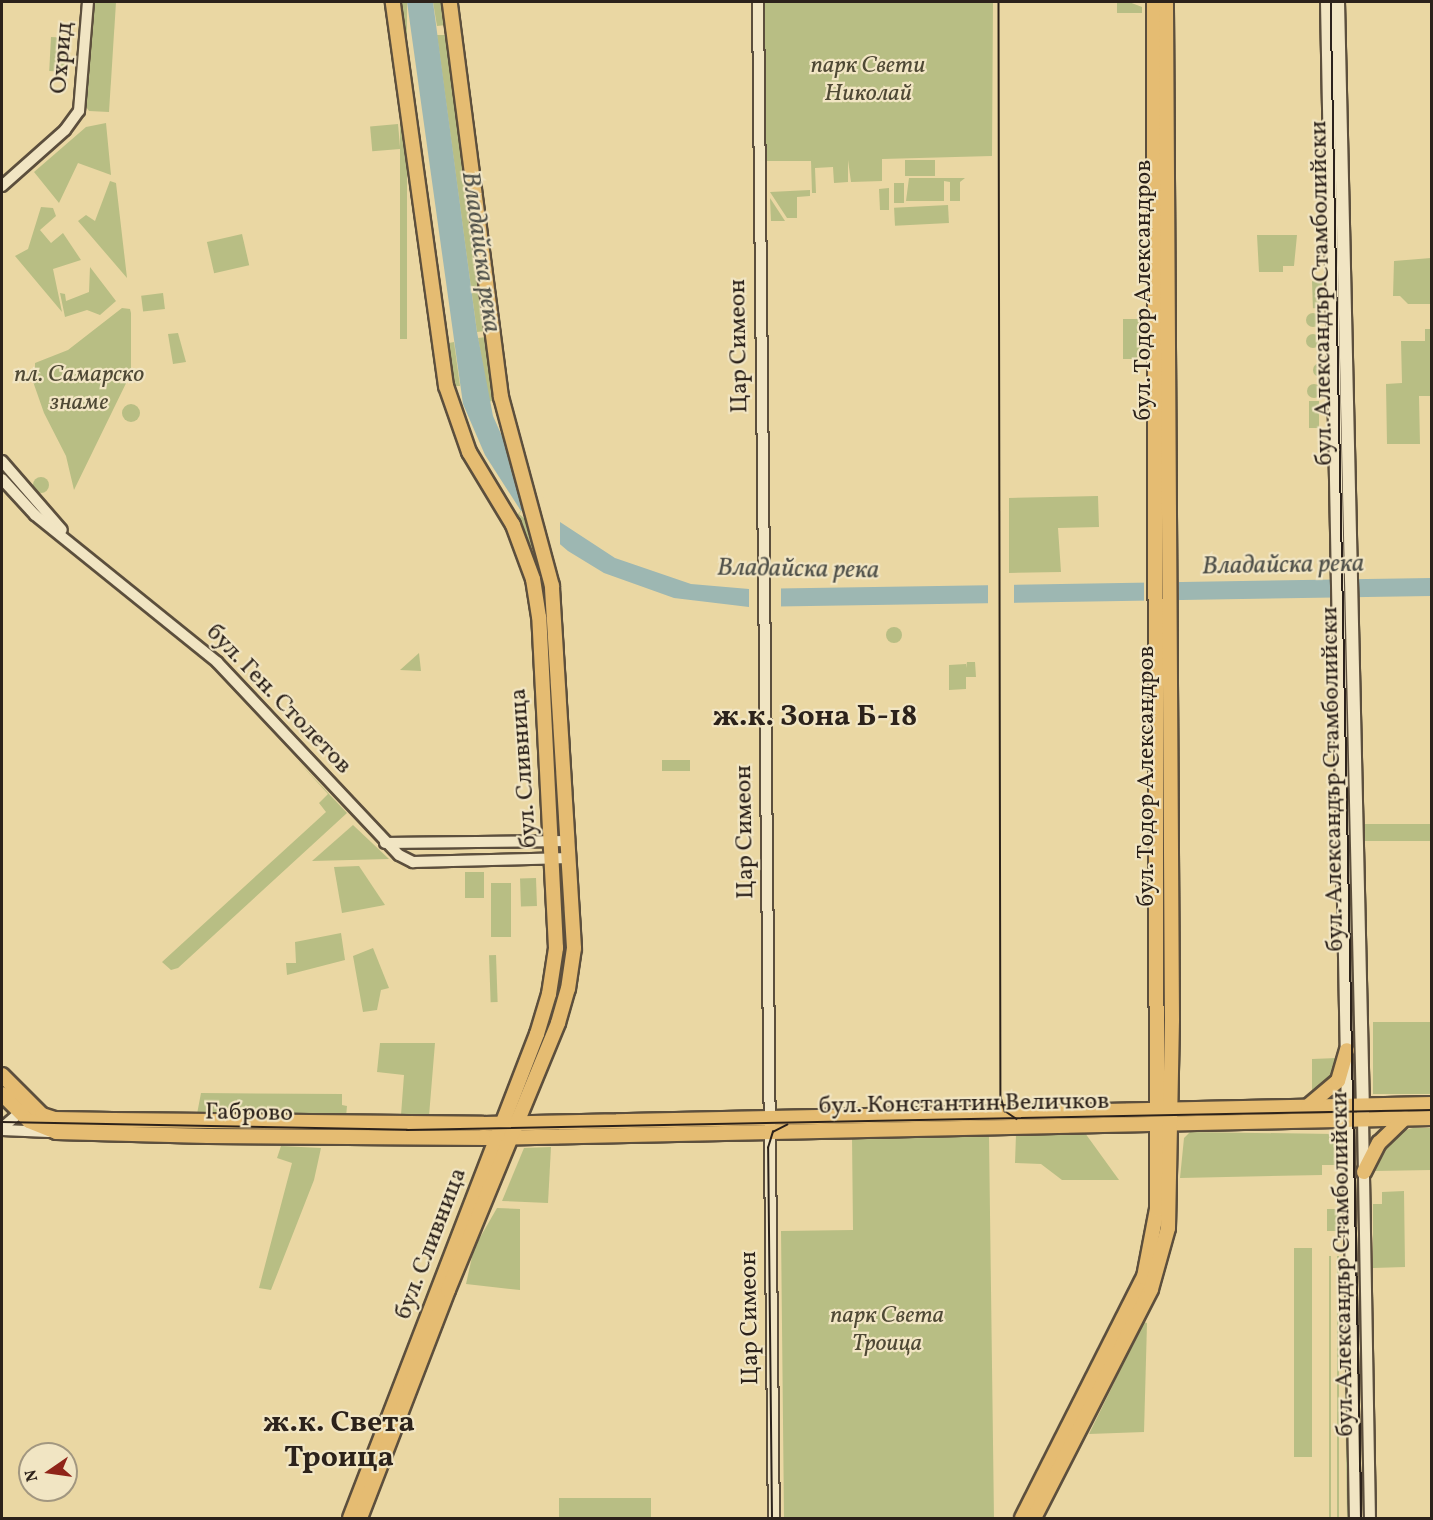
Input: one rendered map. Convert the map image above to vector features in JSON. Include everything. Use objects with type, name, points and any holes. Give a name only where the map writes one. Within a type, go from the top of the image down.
[{"type":"main road","name":"бул. Сливница","points":[[350,1518],[542,1020],[552,980],[557,921],[533,579],[513,525],[469,452],[446,386],[393,2]]},
{"type":"main road","name":"бул. Сливница","points":[[360,1518],[448,1290],[519,1123],[570,983],[574,933],[553,599],[541,536],[501,397],[450,2]]},
{"type":"main road","name":"бул. Тодор Александров","points":[[1034,1518],[1160,1265],[1169,1215],[1165,1125],[1163,606],[1154,2]]},
{"type":"main road","name":"бул. Тодор Александров","points":[[1162,580],[1166,2]]},
{"type":"main road","name":"бул. Александър Стамболийски","points":[[1327,2],[1344,575]]},
{"type":"main road","name":"бул. Александър Стамболийски","points":[[1338,2],[1348,1113]]},
{"type":"main road","name":"бул. Александър Стамболийски","points":[[1344,602],[1363,1112]]},
{"type":"main road","points":[[1306,1107],[1324,1096],[1338,1081],[1347,1050]]},
{"type":"main road","points":[[2,1075],[21,1113]]},
{"type":"main road","points":[[2,1094],[21,1113],[55,1126]]},
{"type":"main road","name":"бул. Константин Величков","points":[[502,1123],[1165,1125],[1363,1112],[1431,1104]]},
{"type":"main road","name":"бул. Константин Величков","points":[[497,1138],[1165,1109],[1306,1107],[1348,1113]]},
{"type":"main road","name":"бул. Константин Величков","points":[[1363,1112],[1405,1118],[1431,1118]]},
{"type":"main road","points":[[1364,1172],[1379,1143],[1405,1118]]},
{"type":"main road","name":"Габрово","points":[[55,1126],[502,1123]]},
{"type":"main road","name":"бул. Тодор Александров","points":[[1022,1518],[1148,1264],[1157,1209],[1165,1125]]},
{"type":"main road","name":"Габрово","points":[[55,1126],[497,1138]]},
{"type":"street","name":"Охрид","points":[[2,186],[75,118],[82,95],[88,2]]},
{"type":"street","name":"Цар Симеон","points":[[758,2],[774,1518]]},
{"type":"street","name":"бул. Ген. Столетов","points":[[2,461],[79,548]]},
{"type":"street","name":"бул. Ген. Столетов","points":[[2,479],[35,515],[79,548],[218,662],[385,843],[413,862],[553,859]]},
{"type":"street","points":[[385,843],[570,841]]},
{"type":"street","points":[[553,859],[570,858]]},
{"type":"street","name":"бул. Александър Стамболийски","points":[[1363,1112],[1370,1518]]},
{"type":"street","points":[[2,1129],[21,1113]]},
{"type":"street","name":"бул. Александър Стамболийски","points":[[1348,1113],[1355,1518]]},
{"type":"street","name":"Габрово","points":[[2,1129],[55,1126]]},
{"type":"green space","points":[[91,2],[116,2],[109,112],[89,111],[84,104]]},
{"type":"green space","points":[[400,2],[407,2],[407,339],[400,339]]},
{"type":"green space","points":[[433,2],[441,2],[446,25],[437,26]]},
{"type":"green space","name":"парк Свети Николай","points":[[764,2],[993,2],[992,156],[882,159],[882,181],[851,182],[848,160],[848,182],[834,183],[833,167],[815,168],[816,193],[812,193],[811,161],[766,161]]},
{"type":"green space","points":[[1109,2],[1129,2],[1142,7],[1142,13],[1117,13],[1117,3]]},
{"type":"green space","points":[[437,35],[447,35],[485,331],[477,332]]},
{"type":"green space","points":[[51,37],[70,38],[68,72],[49,71]]},
{"type":"green space","points":[[106,123],[111,175],[78,163],[59,203],[34,172],[86,127]]},
{"type":"green space","points":[[398,124],[400,149],[372,151],[370,126]]},
{"type":"green space","points":[[905,160],[935,160],[935,176],[905,176]]},
{"type":"green space","points":[[909,178],[965,178],[960,182],[960,201],[950,201],[950,182],[944,181],[944,201],[906,201]]},
{"type":"green space","points":[[110,181],[116,183],[127,278],[78,221],[86,215],[95,221]]},
{"type":"green space","points":[[894,183],[904,183],[904,203],[894,203]]},
{"type":"green space","points":[[889,188],[889,210],[880,210],[879,189]]},
{"type":"green space","points":[[810,190],[810,196],[797,197],[797,218],[787,218],[770,192]]},
{"type":"green space","points":[[770,198],[785,221],[771,221]]},
{"type":"green space","points":[[948,205],[949,223],[895,226],[894,208]]},
{"type":"green space","points":[[41,207],[53,208],[56,216],[40,230],[51,243],[63,233],[81,260],[53,269],[62,312],[15,256],[28,249]]},
{"type":"green space","points":[[242,234],[249,265],[214,273],[207,242]]},
{"type":"green space","points":[[1257,235],[1297,235],[1294,266],[1283,266],[1283,272],[1259,272]]},
{"type":"green space","points":[[1431,258],[1431,304],[1408,304],[1400,296],[1393,296],[1394,261]]},
{"type":"green space","points":[[90,267],[116,301],[100,315],[87,310],[65,317],[60,293],[65,294],[66,301],[89,292]]},
{"type":"green space","points":[[1312,281],[1322,281],[1323,308],[1313,308]]},
{"type":"green space","points":[[163,293],[165,309],[143,312],[141,296]]},
{"type":"green space","name":"пл. Самарско знаме","points":[[122,308],[130,309],[131,313],[131,373],[74,490],[66,456],[44,413],[30,373],[35,370],[35,363],[68,350]]},
{"type":"green space","points":[[1313,313],[1318,315],[1320,320],[1318,325],[1313,327],[1308,325],[1306,320],[1308,315]]},
{"type":"green space","points":[[1123,319],[1142,319],[1142,359],[1123,359]]},
{"type":"green space","points":[[1425,329],[1431,329],[1432,396],[1419,396],[1420,444],[1387,444],[1386,384],[1402,383],[1401,341],[1425,341]]},
{"type":"green space","points":[[178,333],[186,362],[173,364],[168,334]]},
{"type":"green space","points":[[1313,334],[1318,336],[1320,341],[1318,346],[1313,348],[1308,346],[1306,341],[1308,336]]},
{"type":"green space","points":[[486,337],[494,400],[489,402],[478,338]]},
{"type":"green space","points":[[454,342],[460,386],[454,386],[449,343]]},
{"type":"green space","points":[[1320,363],[1325,365],[1327,370],[1325,375],[1320,377],[1315,375],[1313,370],[1315,365]]},
{"type":"green space","points":[[1314,384],[1319,386],[1321,391],[1319,396],[1314,398],[1309,396],[1307,391],[1309,386]]},
{"type":"green space","points":[[1309,401],[1319,401],[1319,428],[1309,428]]},
{"type":"green space","points":[[131,404],[137,407],[140,413],[137,419],[131,422],[125,419],[122,413],[125,407]]},
{"type":"green space","points":[[38,477],[44,477],[49,485],[47,491],[38,493],[33,488],[33,482]]},
{"type":"green space","points":[[1098,496],[1099,527],[1058,528],[1061,572],[1009,573],[1009,498]]},
{"type":"green space","points":[[521,511],[526,517],[543,570],[547,599],[517,515]]},
{"type":"green space","points":[[891,627],[897,627],[902,635],[900,641],[891,643],[886,638],[886,632]]},
{"type":"green space","points":[[419,653],[421,671],[400,670]]},
{"type":"green space","points":[[967,662],[975,662],[976,677],[966,677],[966,689],[949,690],[949,665],[966,664],[966,668]]},
{"type":"green space","points":[[296,759],[347,813],[178,968],[171,970],[162,962],[326,812],[319,803],[328,794]]},
{"type":"green space","points":[[662,760],[690,760],[690,771],[662,771]]},
{"type":"green space","points":[[1365,824],[1431,824],[1431,841],[1365,841]]},
{"type":"green space","points":[[353,825],[389,859],[312,861]]},
{"type":"green space","points":[[359,866],[385,905],[342,913],[334,867]]},
{"type":"green space","points":[[465,872],[484,872],[484,898],[465,898]]},
{"type":"green space","points":[[536,878],[537,906],[521,907],[520,879]]},
{"type":"green space","points":[[491,883],[511,883],[511,937],[491,937]]},
{"type":"green space","points":[[341,933],[345,960],[287,975],[286,963],[296,963],[295,942]]},
{"type":"green space","points":[[373,948],[389,988],[381,990],[377,1010],[363,1012],[353,956]]},
{"type":"green space","points":[[489,955],[496,955],[498,1002],[491,1002]]},
{"type":"green space","points":[[1373,1022],[1431,1022],[1431,1094],[1373,1094]]},
{"type":"green space","points":[[380,1043],[435,1043],[429,1116],[401,1115],[404,1075],[377,1072]]},
{"type":"green space","points":[[1337,1058],[1335,1074],[1312,1099],[1312,1059]]},
{"type":"green space","points":[[201,1093],[342,1094],[342,1105],[347,1106],[346,1117],[197,1114]]},
{"type":"green space","points":[[1413,1128],[1431,1128],[1431,1170],[1374,1171],[1381,1152],[1402,1131]]},
{"type":"green space","points":[[1190,1132],[1334,1134],[1338,1138],[1339,1165],[1322,1165],[1322,1175],[1180,1178],[1184,1138]]},
{"type":"green space","points":[[1085,1133],[1119,1180],[1062,1180],[1041,1164],[1015,1163],[1016,1134]]},
{"type":"green space","name":"парк Света Троица","points":[[989,1136],[994,1518],[784,1518],[781,1231],[853,1230],[852,1137]]},
{"type":"green space","points":[[281,1146],[321,1148],[314,1180],[271,1290],[259,1288],[292,1163],[277,1158]]},
{"type":"green space","points":[[551,1147],[548,1203],[502,1201],[524,1148]]},
{"type":"green space","points":[[1404,1191],[1405,1267],[1373,1268],[1373,1204],[1382,1204],[1382,1192]]},
{"type":"green space","points":[[497,1208],[520,1209],[520,1290],[466,1284],[474,1248]]},
{"type":"green space","points":[[1327,1209],[1339,1209],[1339,1231],[1327,1231]]},
{"type":"green space","points":[[1294,1248],[1312,1248],[1312,1457],[1294,1457]]},
{"type":"green space","points":[[1343,1251],[1346,1251],[1351,1518],[1347,1518]]},
{"type":"green space","points":[[1329,1256],[1331,1256],[1331,1518],[1329,1518]]},
{"type":"green space","points":[[1337,1256],[1339,1256],[1339,1518],[1337,1518]]},
{"type":"green space","points":[[1144,1322],[1147,1323],[1144,1432],[1089,1434]]},
{"type":"green space","points":[[559,1498],[651,1498],[651,1518],[559,1518]]},
{"type":"water","points":[[407,2],[433,2],[477,332],[493,416],[518,472],[560,522],[615,558],[691,584],[749,589],[1431,578],[1431,596],[749,607],[674,598],[604,573],[568,551],[521,511],[485,455],[463,404]]},
{"type":"pier","points":[[506,450],[560,518],[560,548],[519,514],[524,508]]},
{"type":"pier","points":[[1144,580],[1179,580],[1179,605],[1144,605]]},
{"type":"pier","points":[[988,583],[1014,583],[1014,607],[988,607]]},
{"type":"pier","points":[[749,586],[781,586],[781,610],[749,610]]},
{"type":"tram line","points":[[999,2],[1001,1097],[1005,1111],[1017,1119]]},
{"type":"tram line","points":[[1331,2],[1362,1518]]},
{"type":"tram line","points":[[2,1122],[407,1130],[1432,1110]]},
{"type":"tram line","points":[[772,1518],[768,1148],[773,1132],[787,1125]]},
{"type":"district","name":"ж.к. Зона Б-18","points":[[815,717]]},
{"type":"district","name":"ж.к. Света Троица","points":[[339,1440]]},
{"type":"water label","name":"Владайска река","points":[[480,252]]},
{"type":"water label","name":"Владайска река","points":[[1283,566]]},
{"type":"water label","name":"Владайска река","points":[[798,570]]}]
